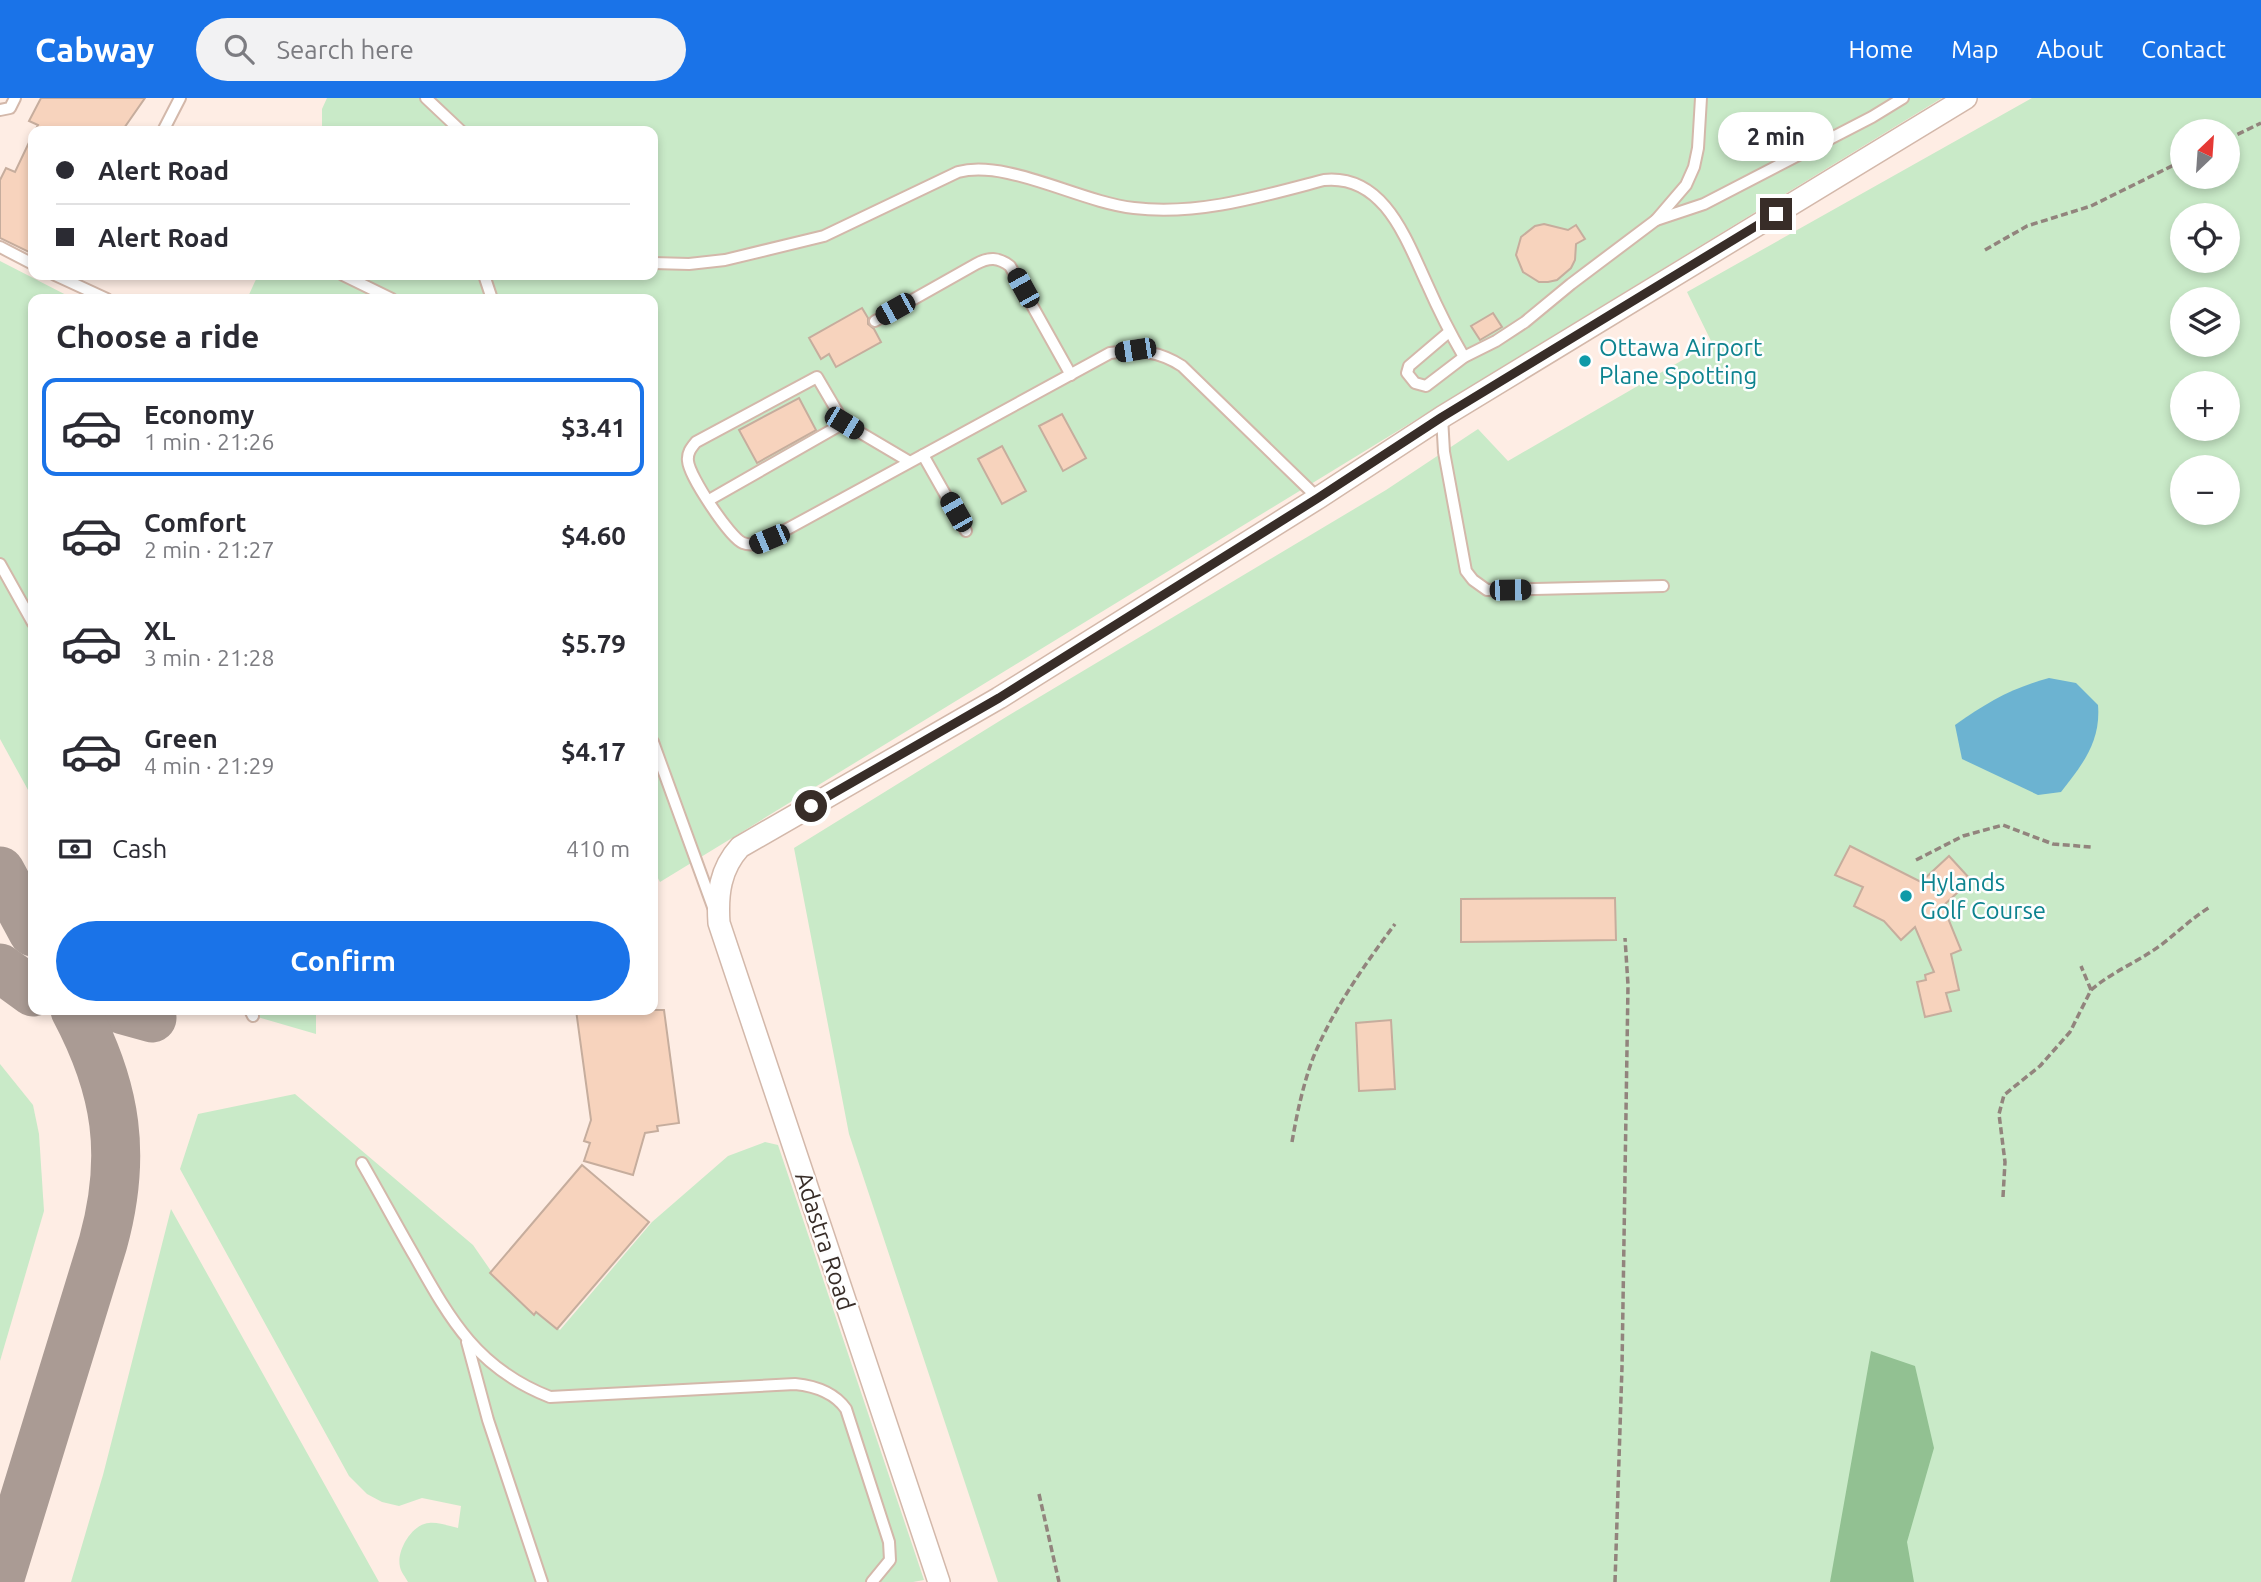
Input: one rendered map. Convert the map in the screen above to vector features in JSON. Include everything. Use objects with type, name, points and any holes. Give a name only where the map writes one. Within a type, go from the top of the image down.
[{"type":"street","name":"Adastra Road","points":[[939,1582],[719,923],[718,898],[725,868],[740,847],[999,698],[1442,417],[1966,98]]},
{"type":"lane","points":[[166,126],[180,98]]},
{"type":"lane","points":[[426,98],[456,126]]},
{"type":"lane","points":[[1449,332],[1409,366],[1409,379],[1426,386],[1464,357],[1525,322],[1657,220],[1686,185],[1694,167],[1698,148],[1700,98]]},
{"type":"lane","points":[[1657,220],[1704,204],[1872,117],[1903,98]]},
{"type":"lane","points":[[658,263],[689,264],[724,260],[824,236],[958,172],[974,168],[1012,173],[1092,200],[1134,208],[1163,209],[1228,203],[1324,180],[1339,179],[1356,183],[1373,194],[1401,228],[1449,332],[1464,357]]},
{"type":"lane","points":[[0,247],[28,261]]},
{"type":"lane","points":[[875,321],[976,264],[995,258],[1010,266],[1071,374]]},
{"type":"lane","points":[[66,280],[96,294]]},
{"type":"lane","points":[[353,280],[382,294]]},
{"type":"lane","points":[[910,462],[844,423],[817,377],[696,442],[689,451],[688,466],[736,540],[744,544],[756,544],[910,462],[923,455],[1071,374],[1110,354],[1135,350],[1173,360],[1182,366],[1318,498]]},
{"type":"lane","points":[[1442,417],[1444,452],[1466,571],[1473,580],[1487,590],[1662,586]]},
{"type":"lane","points":[[709,500],[844,423]]},
{"type":"lane","points":[[923,455],[966,531]]},
{"type":"lane","points":[[0,564],[28,614]]},
{"type":"lane","points":[[658,756],[719,923]]},
{"type":"lane","points":[[362,1163],[447,1315],[466,1339],[511,1379],[550,1397],[795,1384],[808,1385],[832,1395],[846,1409],[889,1542],[890,1560],[872,1582]]},
{"type":"lane","points":[[466,1339],[488,1420],[542,1582]]},
{"type":"path","points":[[2240,133],[2261,123]]},
{"type":"path","points":[[1985,250],[2027,226],[2091,206],[2170,167]]},
{"type":"path","points":[[1916,860],[1963,836],[2003,825],[2053,844],[2091,847]]},
{"type":"path","points":[[2003,1197],[2005,1162],[1999,1114],[2004,1095],[2040,1066],[2070,1032],[2091,990],[2109,974],[2160,945],[2210,907]]},
{"type":"path","points":[[1292,1142],[1300,1100],[1313,1058],[1353,985],[1395,924]]},
{"type":"path","points":[[1615,1582],[1623,1340],[1628,985],[1625,938]]},
{"type":"path","points":[[2081,966],[2091,990]]},
{"type":"path","points":[[1039,1494],[1059,1582]]},
{"type":"green space","points":[[327,98],[1942,98],[660,882],[658,294],[249,294],[256,280],[658,280],[658,126],[322,126],[322,109]]},
{"type":"green space","name":"Hylands Golf Course","points":[[2032,98],[2261,98],[2261,1582],[998,1582],[849,1134],[794,848],[1006,717],[1386,490],[1478,429],[1508,461],[1712,343],[1687,292]]},
{"type":"green space","points":[[0,261],[28,275],[28,280],[37,280],[64,294],[28,294],[28,790],[0,739]]},
{"type":"green space","points":[[250,1015],[316,1015],[316,1034]]},
{"type":"green space","points":[[0,1064],[33,1105],[39,1134],[44,1211],[0,1361]]},
{"type":"green space","points":[[295,1094],[473,1245],[491,1271],[560,1330],[652,1222],[728,1156],[765,1142],[778,1145],[924,1580],[408,1582],[399,1561],[403,1546],[411,1533],[429,1523],[458,1528],[461,1506],[422,1498],[399,1506],[382,1502],[367,1494],[349,1476],[180,1169],[198,1114]]},
{"type":"green space","points":[[171,1209],[379,1582],[71,1582],[103,1475]]},
{"type":"green space","points":[[1871,1351],[1915,1366],[1934,1448],[1907,1542],[1914,1582],[1830,1582]]},
{"type":"water","points":[[2049,678],[2076,683],[2098,705],[2097,730],[2089,752],[2061,792],[2038,795],[1962,759],[1955,725],[2000,697]]},
{"type":"building","points":[[41,98],[145,98],[125,126],[38,126],[29,121]]},
{"type":"building","points":[[28,145],[28,252],[0,238],[0,180],[6,168],[15,172]]},
{"type":"building","points":[[1544,224],[1568,230],[1576,225],[1585,239],[1576,244],[1575,260],[1571,268],[1557,280],[1539,282],[1523,272],[1516,255],[1521,237],[1535,226]]},
{"type":"building","points":[[862,308],[868,318],[868,324],[881,342],[836,367],[829,354],[821,359],[809,338]]},
{"type":"building","points":[[1493,313],[1502,327],[1480,340],[1471,326]]},
{"type":"building","points":[[799,398],[816,430],[757,463],[739,430]]},
{"type":"building","points":[[1062,414],[1086,458],[1063,471],[1039,426]]},
{"type":"building","points":[[1002,446],[1026,491],[1002,504],[978,459]]},
{"type":"building","name":"Hylands Golf Course","points":[[1850,846],[1921,882],[1949,856],[1971,880],[1943,906],[1961,950],[1951,954],[1959,990],[1946,993],[1951,1011],[1925,1017],[1917,982],[1926,980],[1925,975],[1934,972],[1915,927],[1901,940],[1884,921],[1854,906],[1863,887],[1835,875]]},
{"type":"building","points":[[1615,898],[1616,940],[1461,942],[1461,899]]},
{"type":"building","points":[[658,1010],[664,1010],[679,1123],[657,1126],[658,1131],[645,1133],[633,1175],[584,1161],[590,1143],[584,1141],[591,1120],[577,1015],[658,1015]]},
{"type":"building","points":[[1391,1020],[1395,1089],[1359,1091],[1356,1023]]},
{"type":"building","points":[[582,1165],[649,1222],[557,1329],[536,1312],[534,1315],[490,1273]]},
{"type":"taxiway","points":[[0,871],[28,923]]},
{"type":"taxiway","points":[[0,968],[28,988]]},
{"type":"taxiway","points":[[0,1578],[103,1243],[115,1181],[116,1152],[109,1096],[77,1015]]},
{"type":"taxiway","points":[[141,1015],[152,1018]]},
{"type":"place","name":"Ottawa Airport Plane Spotting","points":[[1585,361]]},
{"type":"place","name":"Hylands Golf Course","points":[[1906,896]]},
{"type":"route","points":[[811,806],[999,698],[1442,417],[1776,214]]}]
